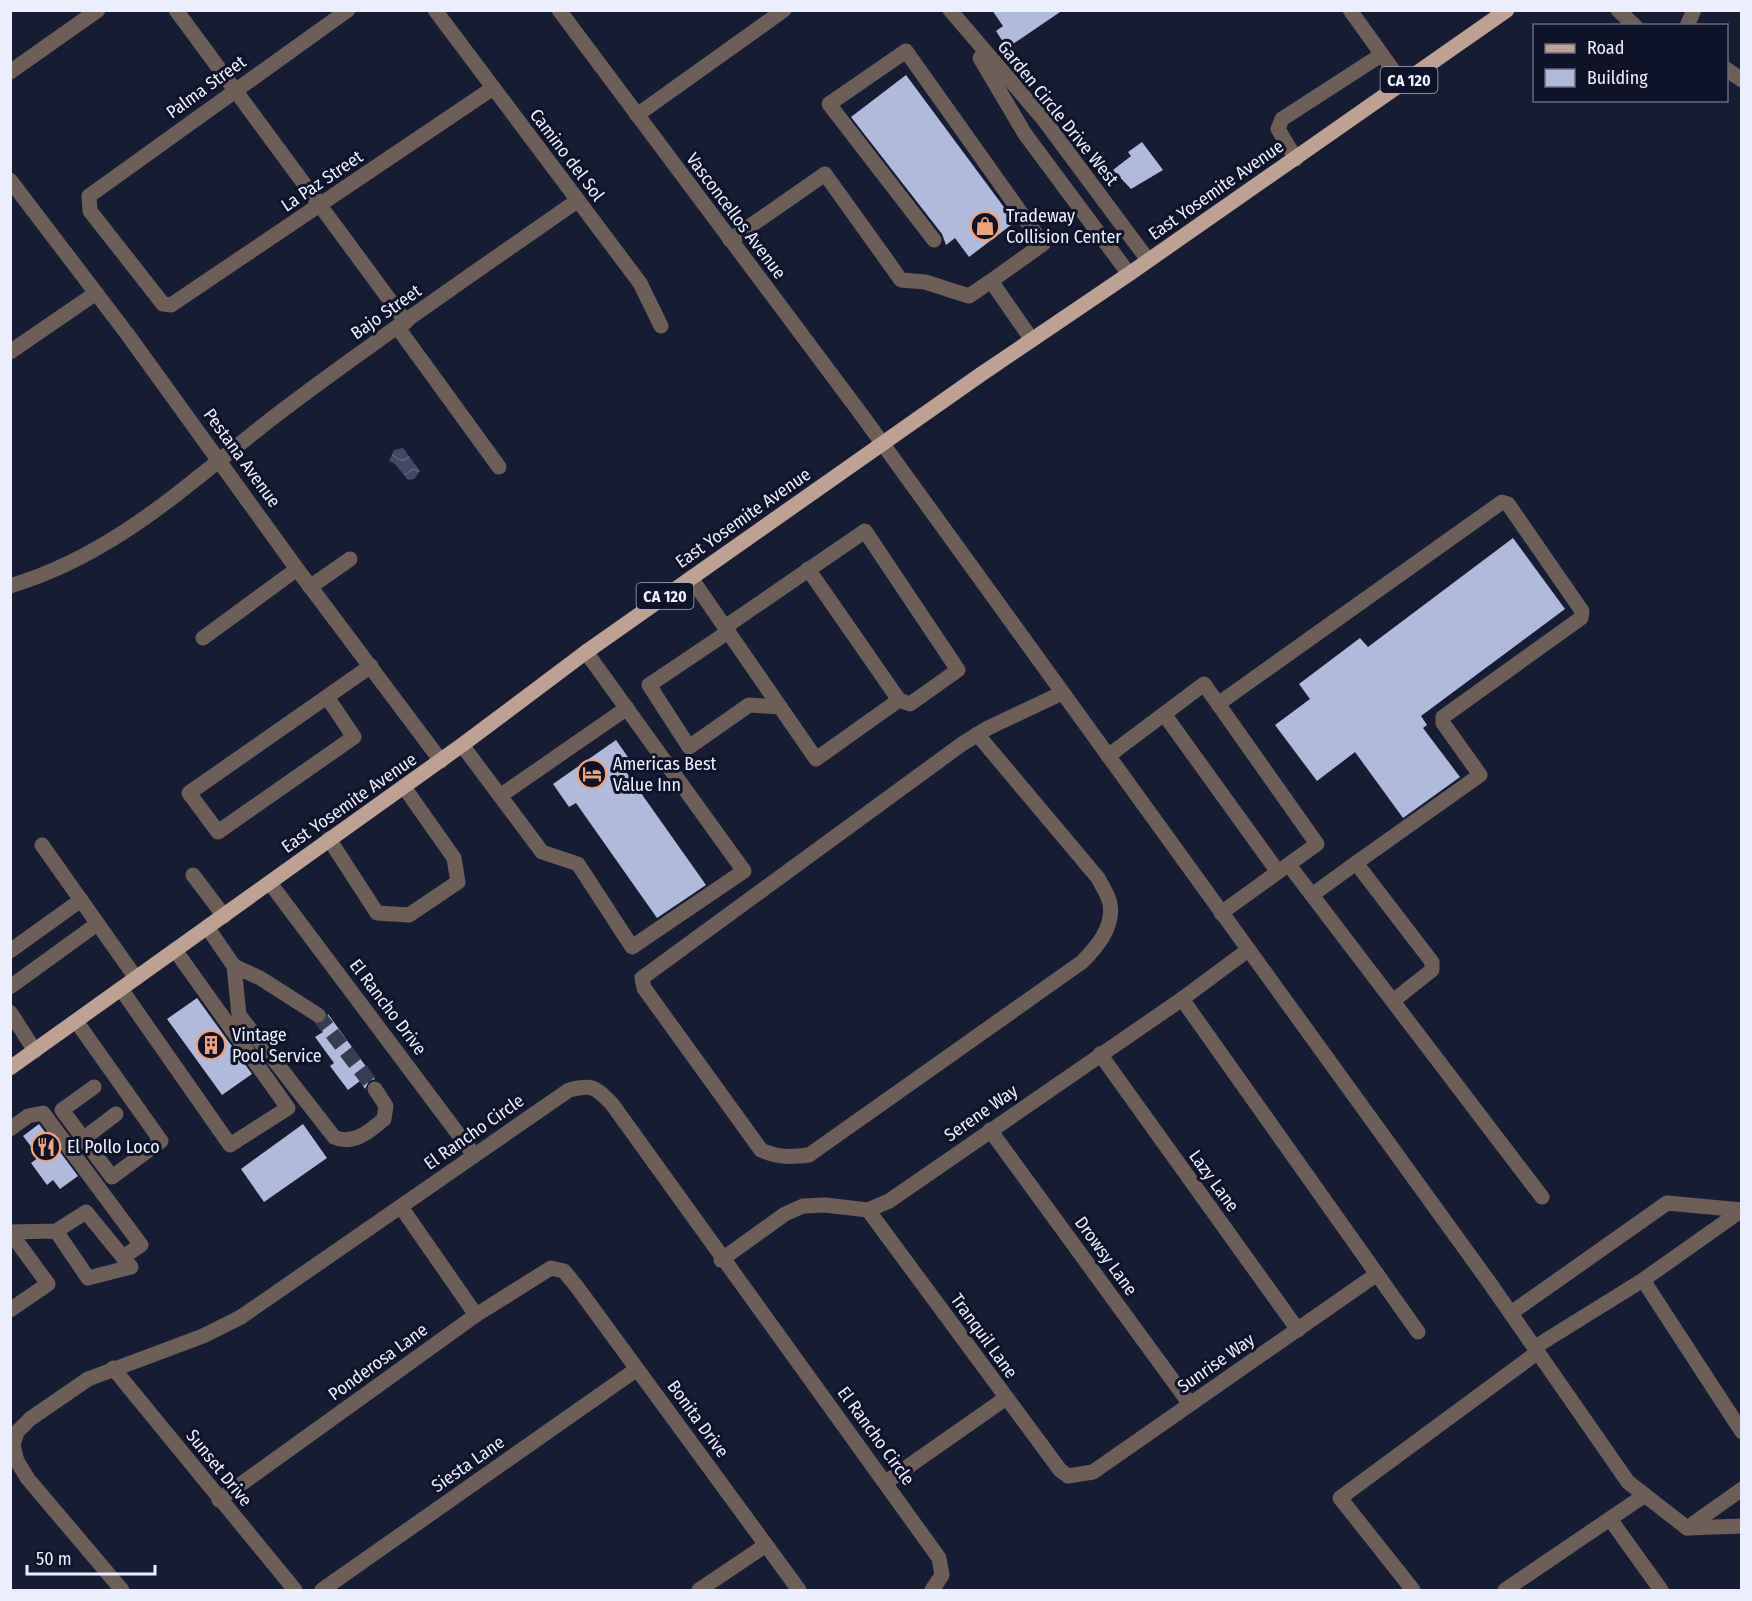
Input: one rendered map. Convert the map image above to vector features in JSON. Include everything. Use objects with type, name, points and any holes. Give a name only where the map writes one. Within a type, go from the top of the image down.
[{"type":"main road","name":"CA 120","points":[[1403,84],[1508,10]]},
{"type":"main road","name":"East Yosemite Avenue","points":[[10,1068],[441,761],[586,652],[882,444],[1403,84]]},
{"type":"street","points":[[10,72],[98,10]]},
{"type":"street","points":[[176,10],[322,205],[499,467]]},
{"type":"street","name":"Palma Street","points":[[171,305],[163,304],[155,297],[96,219],[90,211],[89,196],[348,10]]},
{"type":"street","name":"Camino del Sol","points":[[435,10],[640,283],[661,326]]},
{"type":"street","name":"Vasconcellos Avenue","points":[[559,10],[882,444],[1490,1282],[1628,1482],[1687,1528]]},
{"type":"street","points":[[637,115],[784,10]]},
{"type":"street","points":[[1350,10],[1403,84]]},
{"type":"street","points":[[1618,10],[1633,24]]},
{"type":"street","points":[[1688,24],[1694,10]]},
{"type":"street","name":"Garden Circle Drive West","points":[[958,14],[1044,120],[1148,261]]},
{"type":"street","name":"Garden Circle Drive West","points":[[958,14],[1025,134],[1129,274]]},
{"type":"street","points":[[730,240],[825,174],[901,280],[925,282],[969,296],[1043,244],[906,51],[829,104],[934,240]]},
{"type":"street","points":[[1296,159],[1278,129],[1282,119],[1382,55]]},
{"type":"street","points":[[1728,70],[1742,80]]},
{"type":"street","name":"La Paz Street","points":[[171,305],[493,88]]},
{"type":"street","name":"Pestana Avenue","points":[[10,180],[220,459],[297,569],[441,761]]},
{"type":"street","name":"Bajo Street","points":[[10,586],[45,576],[81,559],[141,522],[291,404],[577,201]]},
{"type":"street","points":[[991,281],[1032,340]]},
{"type":"street","points":[[10,352],[96,293]]},
{"type":"street","points":[[1218,704],[1502,502],[1509,504],[1582,611],[1581,618],[1443,717],[1443,723],[1480,775],[1312,895]]},
{"type":"street","points":[[780,707],[749,705],[689,747],[649,686],[808,569],[864,531],[958,670],[910,704],[899,700],[808,569]]},
{"type":"street","points":[[310,586],[350,559]]},
{"type":"street","points":[[203,638],[297,569]]},
{"type":"street","points":[[691,578],[816,759],[899,700]]},
{"type":"street","points":[[462,745],[542,852],[578,864],[632,947],[744,871],[586,652]]},
{"type":"street","points":[[327,697],[354,737],[219,832],[189,793],[370,666]]},
{"type":"street","points":[[1108,756],[1204,684],[1317,844],[1221,913]]},
{"type":"street","points":[[977,734],[1098,878],[1110,904],[1108,926],[1103,936],[1082,962],[809,1155],[773,1156],[761,1150],[644,988],[642,978],[977,734],[1062,693]]},
{"type":"street","points":[[500,796],[627,708]]},
{"type":"street","points":[[1164,714],[1284,868],[1312,895],[1542,1197]]},
{"type":"street","points":[[329,840],[378,913],[409,915],[458,882],[454,858],[404,787]]},
{"type":"street","points":[[42,845],[136,978]]},
{"type":"street","points":[[1356,862],[1432,962],[1432,970],[1393,1001]]},
{"type":"street","points":[[193,875],[224,916]]},
{"type":"street","name":"El Rancho Drive","points":[[270,883],[474,1155]]},
{"type":"street","points":[[10,951],[81,900]]},
{"type":"street","points":[[10,987],[97,924]]},
{"type":"street","points":[[207,927],[234,966],[239,1015],[334,1137],[341,1140],[359,1138],[384,1119],[386,1106],[375,1089]]},
{"type":"street","points":[[121,989],[230,1146],[288,1107],[175,950]]},
{"type":"street","name":"Serene Way","points":[[868,1210],[889,1201],[1182,999],[1248,950]]},
{"type":"street","points":[[234,966],[260,978],[318,1015]]},
{"type":"street","points":[[1182,999],[1418,1332]]},
{"type":"street","points":[[10,1012],[35,1051]]},
{"type":"street","points":[[76,1021],[161,1141],[112,1177],[62,1110],[94,1087]]},
{"type":"street","name":"Lazy Lane","points":[[1100,1054],[1298,1330]]},
{"type":"street","name":"El Rancho Circle","points":[[122,1590],[28,1479],[17,1461],[13,1445],[17,1431],[30,1419],[88,1379],[203,1336],[241,1317],[569,1090],[586,1086],[595,1088],[612,1104],[721,1260],[886,1482],[939,1558],[942,1575],[932,1590]]},
{"type":"street","points":[[10,1129],[28,1116],[43,1113],[141,1245],[123,1257]]},
{"type":"street","points":[[83,1139],[116,1114]]},
{"type":"street","name":"Drowsy Lane","points":[[990,1130],[1190,1404]]},
{"type":"street","points":[[1511,1313],[1667,1203],[1742,1210]]},
{"type":"street","points":[[721,1260],[785,1214],[803,1206],[825,1205],[868,1210]]},
{"type":"street","points":[[401,1207],[476,1316]]},
{"type":"street","name":"Tranquil Lane","points":[[868,1210],[1060,1470],[1068,1476],[1075,1477]]},
{"type":"street","points":[[1413,1590],[1340,1498],[1537,1350],[1643,1280],[1742,1210]]},
{"type":"street","points":[[10,1232],[56,1231],[86,1212],[131,1267],[88,1278],[56,1231]]},
{"type":"street","points":[[10,1232],[48,1284],[10,1310]]},
{"type":"street","name":"Ponderosa Lane","points":[[219,1500],[476,1316],[544,1271],[551,1268],[564,1271]]},
{"type":"street","name":"Bonita Drive","points":[[564,1271],[799,1590]]},
{"type":"street","name":"Sunrise Way","points":[[1075,1477],[1093,1472],[1377,1274]]},
{"type":"street","points":[[1643,1280],[1742,1432]]},
{"type":"street","name":"Sunset Drive","points":[[113,1368],[295,1590]]},
{"type":"street","name":"Siesta Lane","points":[[322,1590],[637,1369]]},
{"type":"street","points":[[886,1482],[1006,1398]]},
{"type":"street","points":[[1687,1528],[1742,1489]]},
{"type":"street","points":[[1505,1590],[1645,1495]]},
{"type":"street","points":[[1610,1519],[1661,1590]]},
{"type":"street","points":[[1687,1528],[1742,1526]]},
{"type":"street","points":[[699,1590],[766,1545]]},
{"type":"water","points":[[403,448],[420,471],[414,479],[408,480],[395,464],[389,461],[394,450]]},
{"type":"building","points":[[992,10],[1063,10],[1007,48],[996,31],[1003,26]]},
{"type":"building","points":[[906,75],[1015,222],[969,257],[955,238],[946,245],[942,234],[851,117]]},
{"type":"building","points":[[1142,142],[1163,170],[1131,189],[1113,170],[1131,156],[1128,152]]},
{"type":"building","points":[[1513,538],[1565,609],[1421,716],[1427,725],[1423,728],[1460,777],[1403,818],[1355,752],[1317,781],[1275,725],[1310,699],[1299,684],[1360,638],[1368,647]]},
{"type":"building","points":[[616,740],[632,763],[624,769],[706,885],[657,918],[576,803],[569,807],[553,784]]},
{"type":"building","name":"Vintage Pool Service","points":[[197,998],[252,1074],[222,1095],[167,1019]]},
{"type":"building","points":[[328,1014],[375,1079],[369,1081],[365,1089],[360,1081],[348,1090],[330,1066],[334,1063],[315,1037],[323,1032],[317,1025],[326,1021]]},
{"type":"building","name":"El Pollo Loco","points":[[39,1124],[78,1176],[60,1189],[53,1180],[47,1185],[31,1163],[39,1157],[23,1136]]},
{"type":"building","points":[[303,1124],[327,1158],[264,1202],[241,1169]]},
{"type":"tunnel","points":[[318,1015],[375,1089]]},
{"type":"place","name":"Tradeway Collision Center","points":[[985,226]]},
{"type":"place","name":"Americas Best Value Inn","points":[[592,774]]},
{"type":"place","name":"Vintage Pool Service","points":[[211,1045]]},
{"type":"place","name":"El Pollo Loco","points":[[46,1147]]}]
